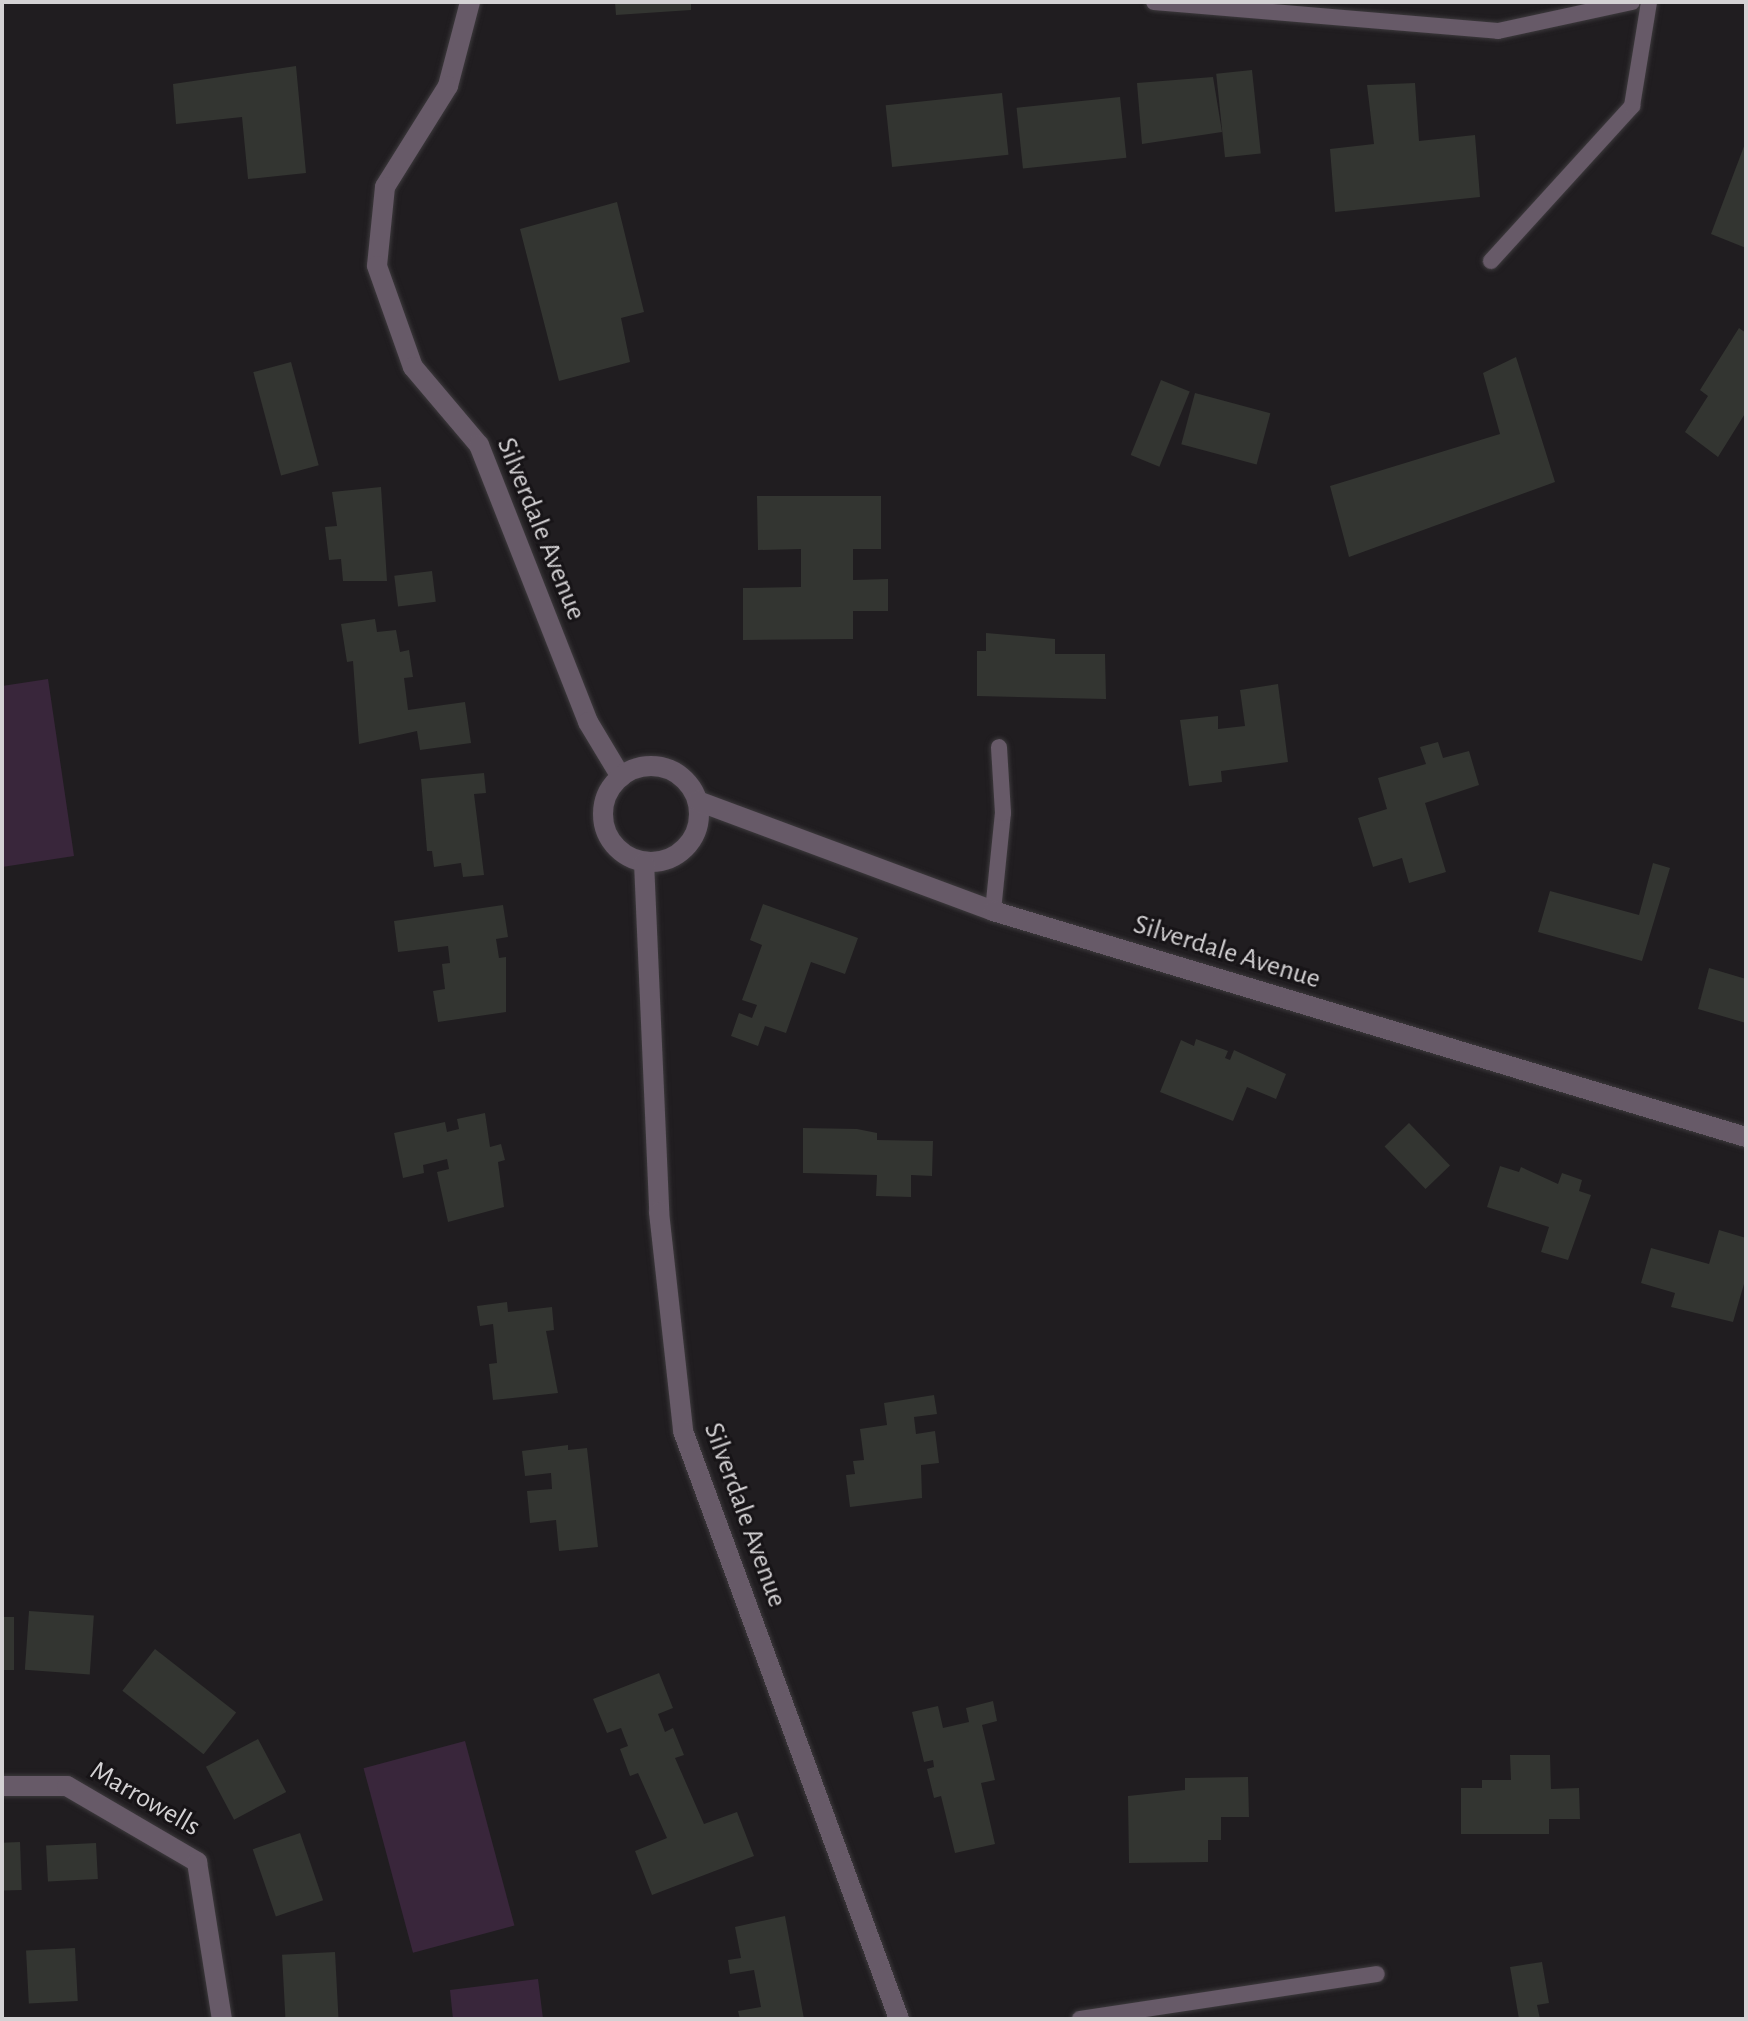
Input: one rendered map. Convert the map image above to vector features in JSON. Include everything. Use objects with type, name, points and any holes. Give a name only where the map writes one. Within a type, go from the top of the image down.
[{"type":"street","name":"Silverdale Avenue","points":[[470,2],[448,86],[385,187],[377,266],[413,367],[479,445],[588,722],[621,777]]},
{"type":"street","points":[[666,768],[680,776],[698,801],[696,833],[675,856],[644,862],[616,848],[607,835],[604,803],[621,777],[634,769],[666,768]]},
{"type":"street","name":"Silverdale Avenue","points":[[698,801],[993,911],[1746,1137]]},
{"type":"street","name":"Silverdale Avenue","points":[[644,862],[659,1212],[683,1431],[899,2019]]},
{"type":"street","name":"Marrowells","points":[[2,1786],[67,1786],[197,1862],[222,2019]]},
{"type":"lane","points":[[1154,2],[1498,31],[1632,2]]},
{"type":"lane","points":[[1491,261],[1632,106],[1649,2]]},
{"type":"lane","points":[[993,911],[1003,813],[999,747]]},
{"type":"lane","points":[[1080,2019],[1377,1974]]},
{"type":"shaded area","points":[[48,679],[74,856],[2,867],[2,686]]},
{"type":"shaded area","points":[[465,1741],[514,1925],[413,1953],[364,1768]]},
{"type":"shaded area","points":[[538,1979],[543,2019],[453,2019],[450,1990]]},
{"type":"building","points":[[615,2],[691,2],[691,10],[616,15]]},
{"type":"building","points":[[296,66],[306,173],[248,179],[242,117],[176,124],[173,84]]},
{"type":"building","points":[[1252,70],[1261,154],[1225,157],[1216,74]]},
{"type":"building","points":[[1213,77],[1222,132],[1142,144],[1137,83]]},
{"type":"building","points":[[1415,83],[1419,141],[1475,135],[1480,197],[1335,212],[1330,149],[1374,144],[1367,85]]},
{"type":"building","points":[[1002,93],[1008,155],[892,167],[886,105]]},
{"type":"building","points":[[1120,97],[1126,158],[1023,169],[1017,108]]},
{"type":"building","points":[[1746,141],[1746,248],[1711,234]]},
{"type":"building","points":[[617,202],[644,312],[621,318],[630,362],[559,381],[520,229]]},
{"type":"building","points":[[1739,328],[1746,333],[1746,412],[1718,457],[1685,432],[1708,396],[1700,390]]},
{"type":"building","points":[[1516,357],[1555,482],[1349,557],[1330,486],[1500,434],[1483,373]]},
{"type":"building","points":[[291,362],[319,465],[281,475],[253,372]]},
{"type":"building","points":[[1161,380],[1190,392],[1159,467],[1131,455]]},
{"type":"building","points":[[1195,393],[1270,413],[1257,464],[1181,444]]},
{"type":"building","points":[[381,487],[387,581],[343,581],[341,559],[329,560],[325,527],[337,526],[332,492]]},
{"type":"building","points":[[757,496],[881,496],[881,549],[853,549],[853,580],[888,579],[888,611],[853,611],[853,639],[743,640],[743,588],[801,587],[801,549],[758,550]]},
{"type":"building","points":[[432,571],[436,602],[398,606],[394,576]]},
{"type":"building","points":[[375,619],[377,632],[396,630],[400,652],[409,650],[413,677],[404,678],[408,710],[465,702],[471,743],[420,750],[417,731],[359,744],[353,661],[347,662],[341,624]]},
{"type":"building","points":[[986,633],[1055,639],[1055,654],[1105,654],[1106,699],[977,696],[977,651],[986,651]]},
{"type":"building","points":[[1278,684],[1288,762],[1221,771],[1222,782],[1189,786],[1180,720],[1218,716],[1218,729],[1245,726],[1240,690]]},
{"type":"building","points":[[1438,742],[1443,758],[1469,751],[1479,785],[1425,803],[1446,872],[1409,883],[1402,858],[1373,867],[1358,818],[1387,809],[1378,778],[1426,764],[1420,747]]},
{"type":"building","points":[[484,773],[486,793],[474,794],[484,875],[463,877],[461,863],[434,867],[432,851],[427,851],[421,779]]},
{"type":"building","points":[[1653,863],[1670,868],[1642,961],[1538,932],[1550,891],[1639,915]]},
{"type":"building","points":[[763,904],[858,938],[845,974],[811,962],[786,1033],[765,1026],[758,1046],[731,1036],[739,1013],[752,1018],[757,1005],[742,1000],[762,945],[750,940]]},
{"type":"building","points":[[503,905],[508,937],[496,939],[499,958],[506,957],[506,1012],[438,1022],[433,991],[445,989],[442,964],[450,963],[448,946],[398,952],[394,921]]},
{"type":"building","points":[[1709,968],[1746,979],[1746,1023],[1698,1009]]},
{"type":"building","points":[[1196,1039],[1228,1051],[1225,1058],[1230,1060],[1234,1050],[1286,1074],[1276,1099],[1247,1087],[1233,1121],[1160,1092],[1181,1040],[1194,1046]]},
{"type":"building","points":[[485,1113],[490,1147],[501,1144],[505,1160],[498,1162],[504,1207],[448,1222],[437,1172],[449,1169],[447,1159],[423,1165],[424,1173],[403,1178],[394,1133],[445,1122],[447,1132],[459,1129],[457,1119]]},
{"type":"building","points":[[1409,1123],[1450,1165],[1426,1189],[1385,1147]]},
{"type":"building","points":[[803,1128],[857,1129],[877,1133],[877,1140],[933,1141],[932,1176],[911,1175],[911,1197],[876,1196],[877,1175],[803,1173]]},
{"type":"building","points":[[1500,1166],[1519,1172],[1521,1167],[1558,1184],[1562,1173],[1582,1180],[1579,1191],[1591,1195],[1568,1260],[1541,1252],[1549,1227],[1487,1207]]},
{"type":"building","points":[[1719,1230],[1746,1238],[1746,1277],[1733,1322],[1671,1307],[1675,1293],[1641,1283],[1651,1248],[1709,1264]]},
{"type":"building","points":[[507,1302],[508,1312],[552,1307],[554,1330],[546,1331],[558,1393],[493,1400],[489,1364],[497,1363],[493,1324],[480,1326],[477,1306]]},
{"type":"building","points":[[934,1395],[937,1414],[914,1417],[916,1434],[935,1431],[939,1463],[921,1465],[922,1498],[850,1507],[846,1475],[855,1474],[853,1461],[864,1460],[860,1429],[887,1425],[884,1403]]},
{"type":"building","points":[[568,1445],[568,1450],[587,1448],[598,1547],[559,1551],[556,1520],[530,1523],[527,1491],[552,1489],[551,1473],[525,1476],[522,1451]]},
{"type":"building","points":[[29,1611],[94,1616],[90,1674],[25,1670]]},
{"type":"building","points":[[2,1617],[14,1617],[14,1670],[2,1670]]},
{"type":"building","points":[[155,1649],[236,1712],[204,1754],[122,1691]]},
{"type":"building","points":[[659,1673],[673,1708],[658,1714],[665,1732],[673,1728],[684,1755],[675,1758],[704,1824],[737,1812],[754,1856],[652,1895],[635,1851],[667,1838],[638,1773],[630,1776],[620,1749],[628,1746],[621,1728],[607,1733],[593,1699]]},
{"type":"building","points":[[993,1701],[997,1721],[982,1725],[995,1780],[981,1783],[995,1844],[955,1853],[941,1796],[934,1798],[927,1769],[934,1767],[933,1760],[924,1762],[912,1712],[938,1706],[943,1728],[969,1722],[966,1708]]},
{"type":"building","points":[[258,1739],[286,1792],[234,1820],[206,1767]]},
{"type":"building","points":[[1510,1755],[1550,1755],[1551,1789],[1579,1788],[1580,1819],[1549,1819],[1549,1834],[1461,1834],[1461,1788],[1482,1788],[1482,1780],[1511,1780]]},
{"type":"building","points":[[1248,1777],[1249,1817],[1221,1817],[1221,1840],[1208,1840],[1208,1862],[1129,1863],[1128,1796],[1185,1790],[1185,1778]]},
{"type":"building","points":[[300,1833],[323,1900],[276,1916],[253,1849]]},
{"type":"building","points":[[20,1842],[22,1890],[4,1891],[2,1843]]},
{"type":"building","points":[[96,1843],[98,1879],[48,1882],[46,1846]]},
{"type":"building","points":[[785,1916],[804,2019],[740,2019],[738,2011],[761,2007],[754,1970],[730,1974],[728,1960],[741,1958],[735,1927]]},
{"type":"building","points":[[75,1948],[78,2001],[29,2003],[26,1951]]},
{"type":"building","points":[[335,1952],[339,2019],[285,2019],[282,1955]]},
{"type":"building","points":[[1542,1962],[1549,2003],[1537,2005],[1540,2019],[1519,2019],[1510,1967]]}]
